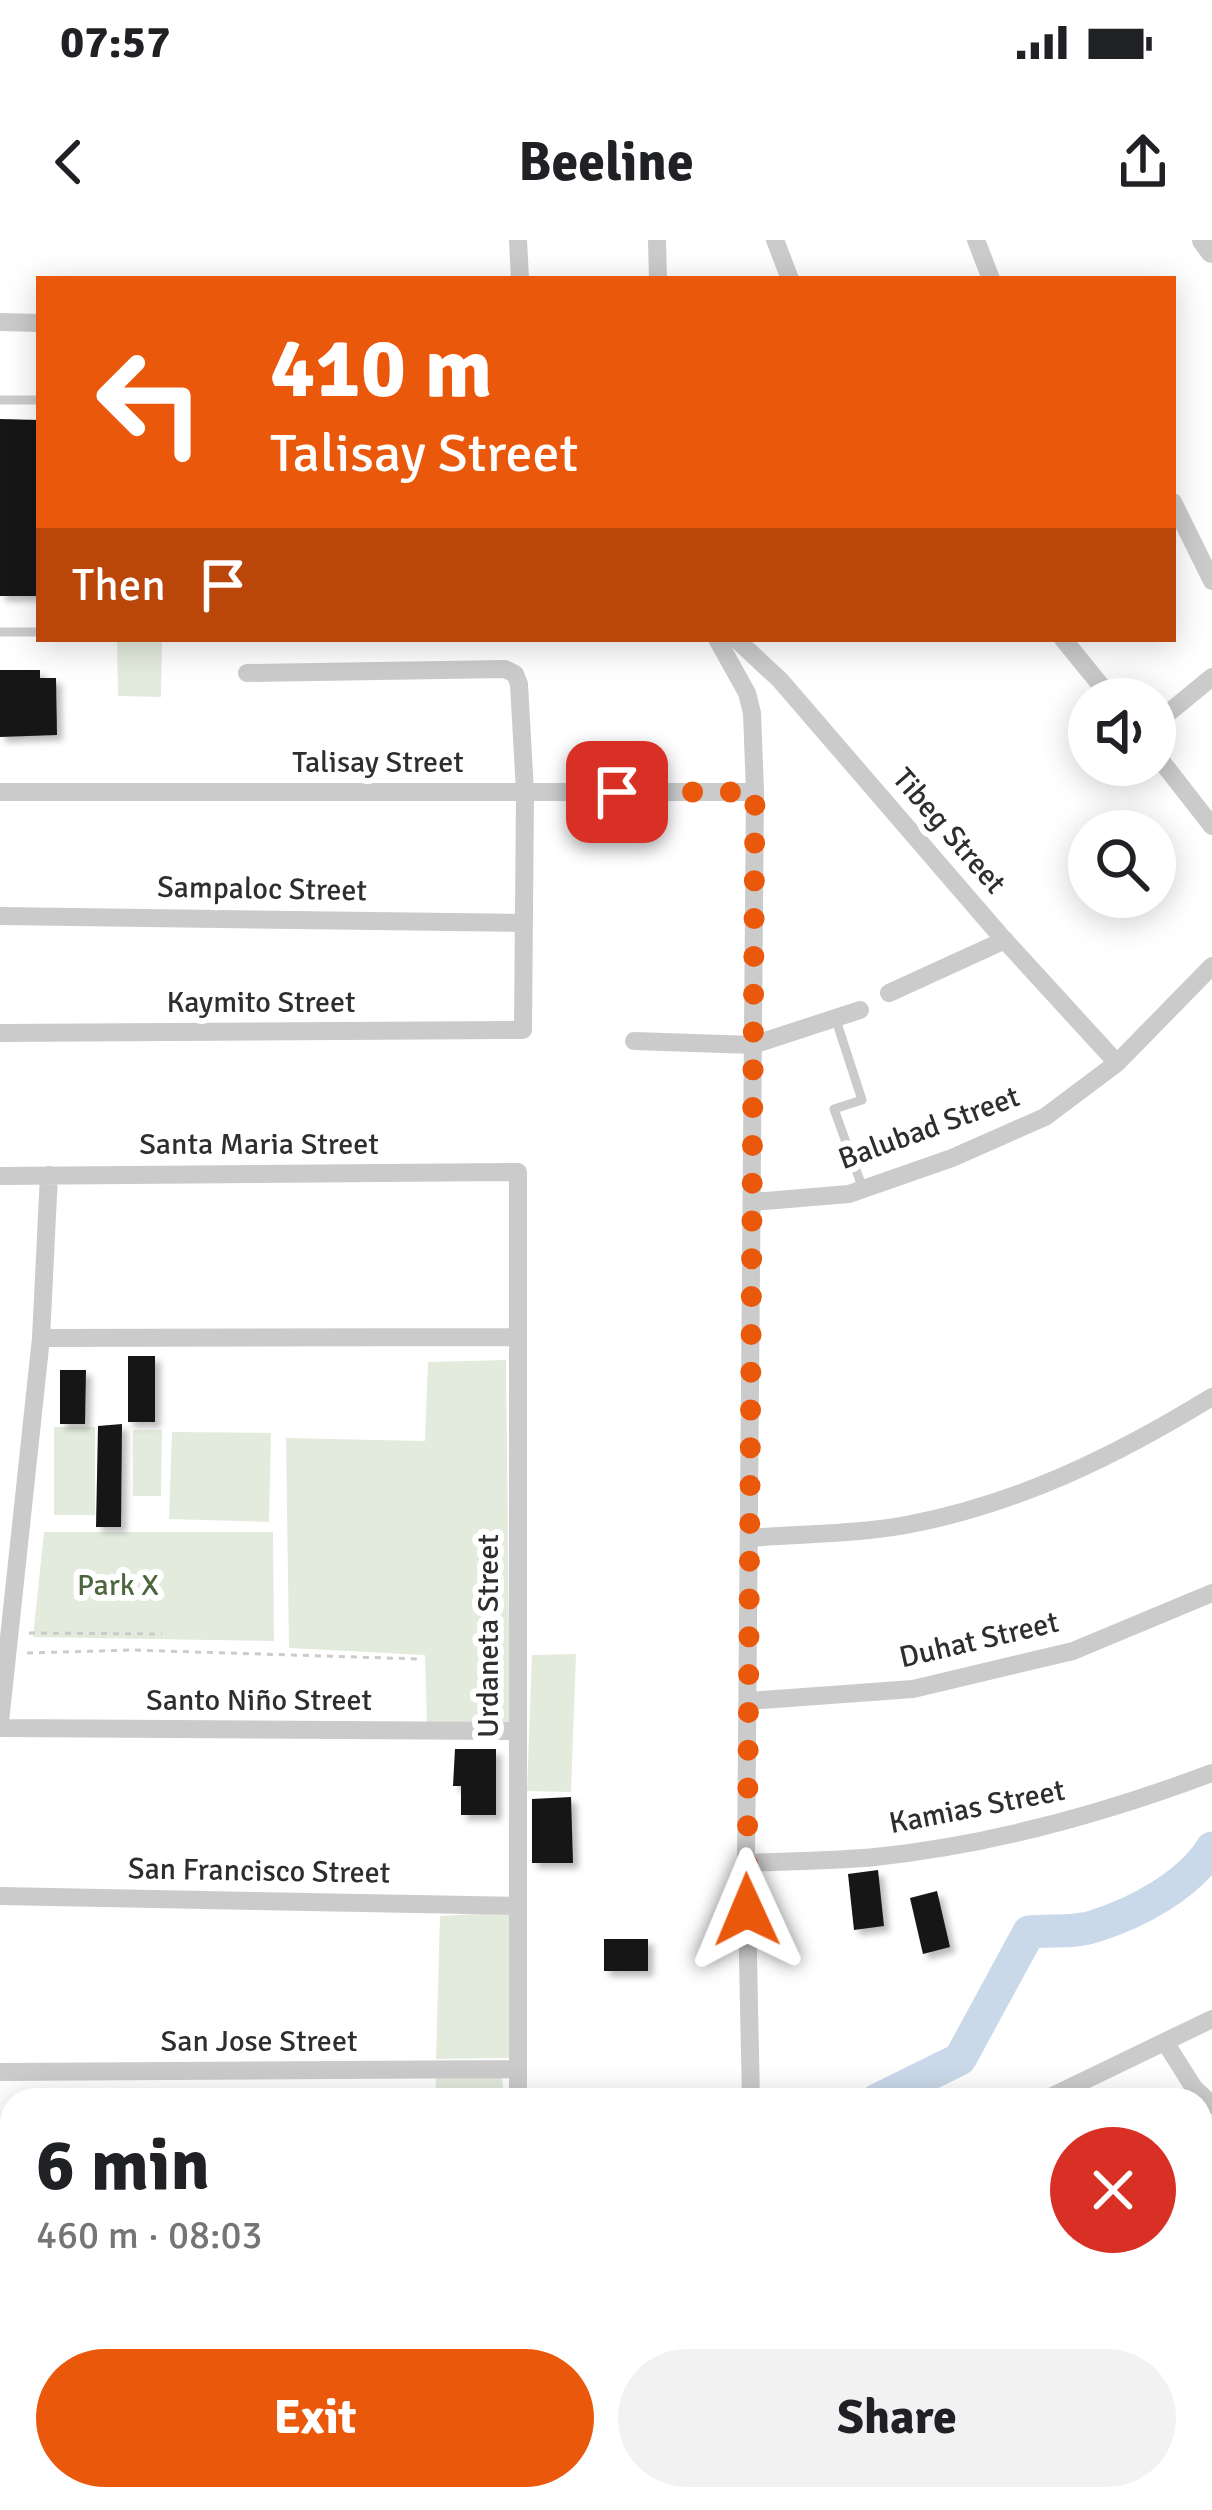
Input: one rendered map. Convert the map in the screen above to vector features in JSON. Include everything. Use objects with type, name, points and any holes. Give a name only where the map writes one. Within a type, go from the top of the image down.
[{"type":"street","points":[[518,240],[520,276]]},
{"type":"street","points":[[658,240],[658,276]]},
{"type":"street","points":[[775,240],[789,276]]},
{"type":"street","points":[[976,240],[990,276]]},
{"type":"street","points":[[1204,240],[1212,251]]},
{"type":"street","points":[[0,322],[36,323]]},
{"type":"street","points":[[1176,508],[1212,580]]},
{"type":"street","points":[[719,642],[747,694],[755,792],[746,1863],[751,2088]]},
{"type":"street","name":"Tibeg Street","points":[[739,642],[779,680],[1117,1063]]},
{"type":"street","points":[[1065,642],[1095,678]]},
{"type":"street","points":[[248,674],[505,669],[515,674],[525,792],[524,923]]},
{"type":"street","points":[[1176,707],[1212,677]]},
{"type":"street","points":[[1176,780],[1212,826]]},
{"type":"street","name":"Talisay Street","points":[[0,792],[755,792]]},
{"type":"street","name":"Sampaloc Street","points":[[0,916],[524,923]]},
{"type":"street","name":"Kaymito Street","points":[[0,1033],[523,1030],[524,923]]},
{"type":"street","points":[[889,993],[1005,940]]},
{"type":"street","name":"Balubad Street","points":[[752,1202],[863,1189],[952,1158],[1045,1117],[1117,1063],[1212,966]]},
{"type":"street","points":[[634,1041],[753,1045],[860,1010]]},
{"type":"street","name":"Santa Maria Street","points":[[0,1176],[518,1172]]},
{"type":"street","name":"Urdaneta Street","points":[[518,1172],[518,2088]]},
{"type":"street","points":[[0,1725],[40,1339],[49,1175]]},
{"type":"street","points":[[40,1339],[518,1337]]},
{"type":"street","points":[[749,1538],[904,1526],[1003,1502],[1098,1463],[1212,1397]]},
{"type":"street","name":"Duhat Street","points":[[748,1701],[913,1689],[1073,1651],[1212,1593]]},
{"type":"street","name":"Santo Niño Street","points":[[0,1725],[518,1731]]},
{"type":"street","name":"Kamias Street","points":[[746,1863],[874,1857],[1001,1838],[1125,1805],[1212,1773]]},
{"type":"street","name":"San Francisco Street","points":[[0,1896],[518,1906]]},
{"type":"street","points":[[1069,2088],[1212,2019]]},
{"type":"street","points":[[1166,2042],[1194,2088]]},
{"type":"street","name":"San Jose Street","points":[[0,2072],[518,2069]]},
{"type":"lane","points":[[0,400],[36,400]]},
{"type":"lane","points":[[0,632],[36,632]]},
{"type":"lane","points":[[836,1020],[862,1100],[834,1108],[863,1189]]},
{"type":"path","points":[[10,1632],[162,1634]]},
{"type":"path","points":[[8,1653],[133,1650],[419,1658]]},
{"type":"green space","points":[[117,642],[162,642],[161,697],[118,696]]},
{"type":"green space","points":[[506,1360],[510,1726],[427,1724],[425,1655],[289,1648],[286,1438],[425,1441],[428,1362]]},
{"type":"green space","points":[[54,1427],[95,1427],[95,1515],[54,1515]]},
{"type":"green space","points":[[133,1430],[162,1430],[161,1496],[133,1496]]},
{"type":"green space","points":[[172,1432],[271,1433],[269,1522],[169,1519]]},
{"type":"green space","name":"Park X","points":[[44,1532],[273,1532],[274,1641],[33,1637]]},
{"type":"green space","points":[[576,1654],[571,1792],[527,1791],[532,1655]]},
{"type":"green space","points":[[510,1912],[509,2058],[436,2059],[440,1916]]},
{"type":"green space","points":[[502,2077],[503,2088],[436,2088],[436,2078]]},
{"type":"building","points":[[0,419],[36,420],[36,596],[0,596]]},
{"type":"building","points":[[0,670],[40,670],[40,678],[56,678],[57,735],[0,737]]},
{"type":"building","points":[[128,1356],[155,1356],[155,1422],[128,1422]]},
{"type":"building","points":[[60,1370],[86,1370],[85,1424],[60,1424]]},
{"type":"building","points":[[122,1424],[121,1527],[96,1527],[98,1426]]},
{"type":"building","points":[[455,1749],[496,1749],[496,1815],[461,1815],[461,1786],[453,1786]]},
{"type":"building","points":[[571,1797],[573,1863],[532,1863],[532,1799]]},
{"type":"building","points":[[878,1870],[884,1926],[854,1930],[848,1874]]},
{"type":"building","points":[[937,1891],[950,1947],[923,1954],[910,1898]]},
{"type":"building","points":[[604,1939],[648,1939],[648,1971],[604,1971]]},
{"type":"waterway","points":[[901,2088],[960,2059],[1029,1932],[1087,1928],[1128,1914],[1176,1886],[1212,1848]]},
{"type":"route","points":[[617,792],[755,792],[747,1910]]}]
